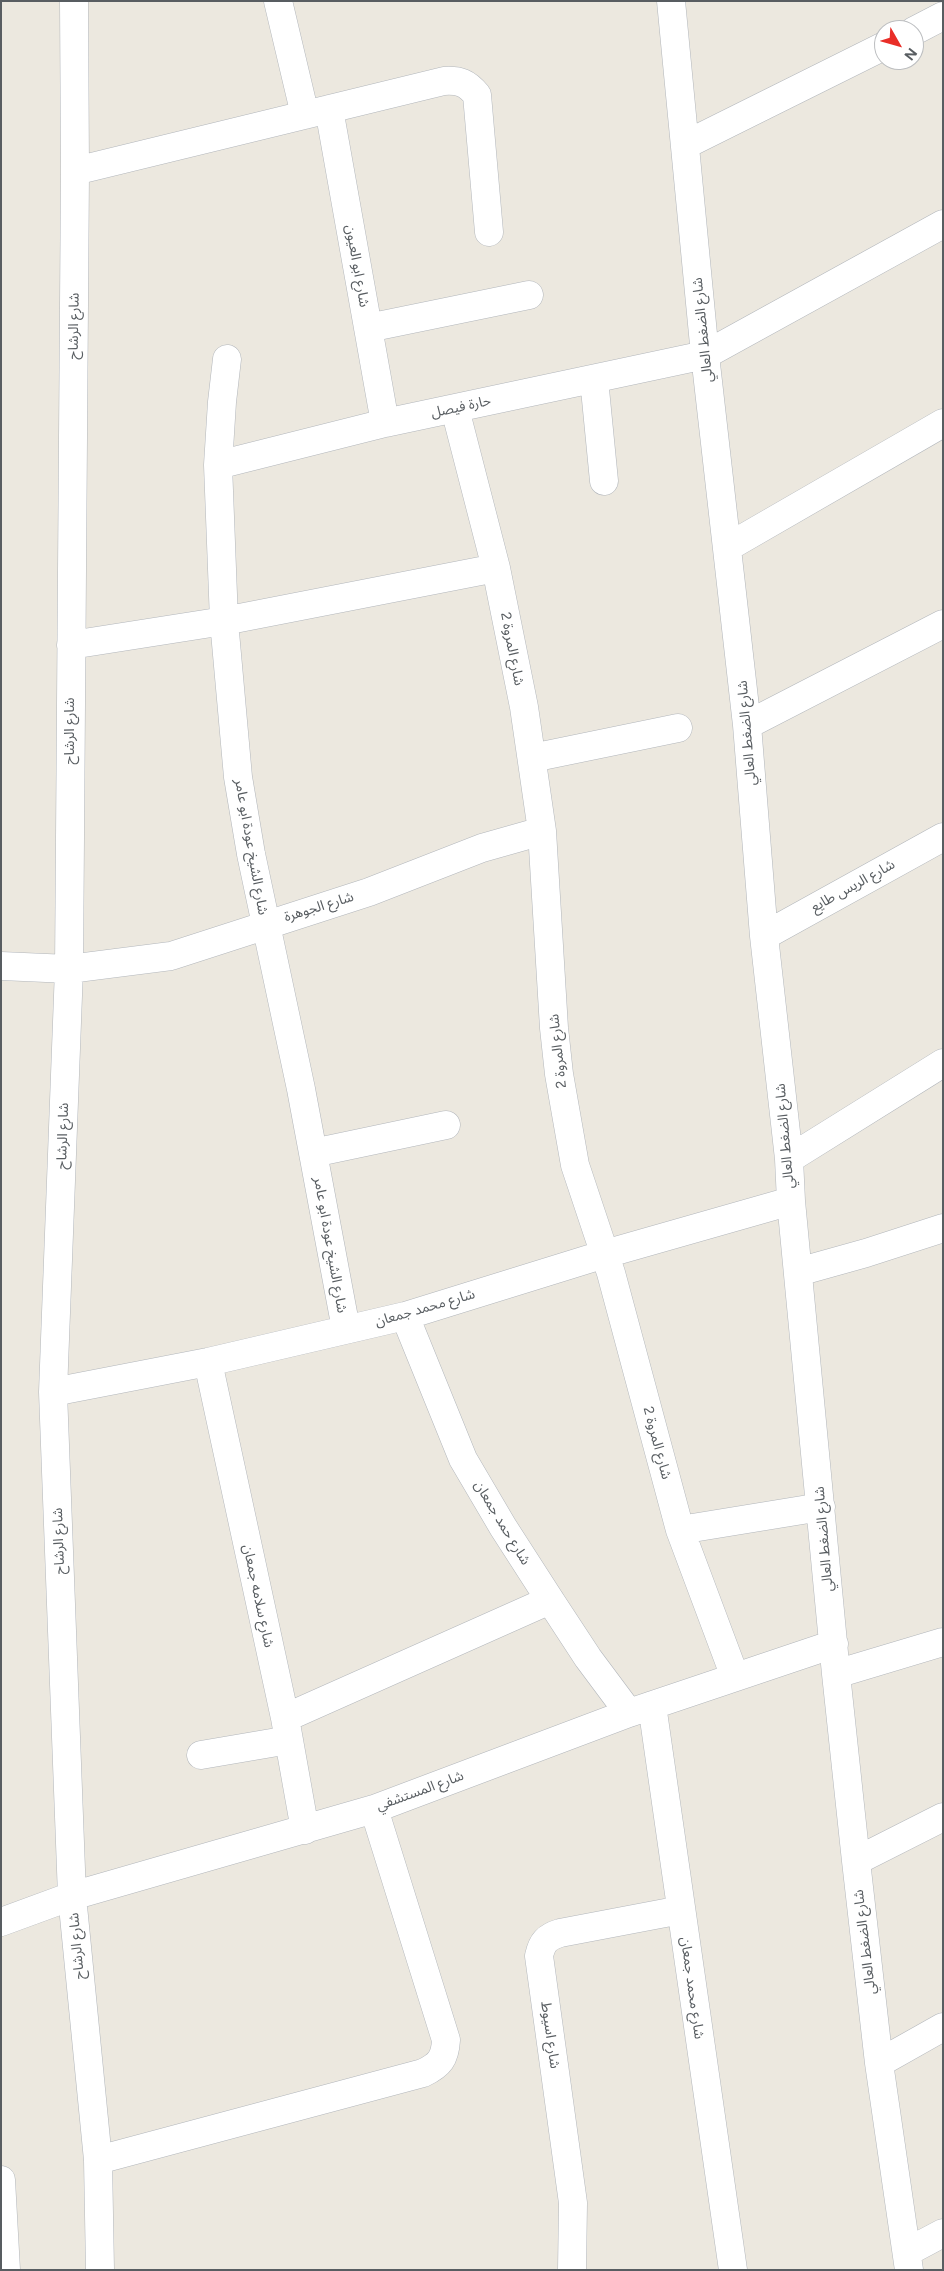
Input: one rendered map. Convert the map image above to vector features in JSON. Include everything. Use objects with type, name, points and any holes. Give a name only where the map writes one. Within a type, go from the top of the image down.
[{"type":"street","name":"شارع الرشاح","points":[[74,1],[75,171],[69,969],[53,1392],[72,1896],[98,2160],[100,2270]]},
{"type":"street","name":"شارع ابو العيون","points":[[278,1],[317,112],[368,328],[385,423]]},
{"type":"street","name":"شارع الضغط العالي","points":[[671,1],[705,355],[747,725],[764,936],[790,1159],[791,1201],[836,1674],[879,2063],[908,2261]]},
{"type":"street","points":[[924,26],[943,16]]},
{"type":"street","points":[[685,145],[874,51]]},
{"type":"street","points":[[75,171],[444,81],[457,80],[468,85],[477,94],[489,232]]},
{"type":"street","name":"حارة فيصل","points":[[218,465],[385,423],[705,355],[943,224]]},
{"type":"street","points":[[368,328],[529,295]]},
{"type":"street","name":"شارع الشيخ عودة ابو عامر","points":[[227,359],[218,465],[224,621],[238,777],[250,854],[313,1153],[346,1329]]},
{"type":"street","points":[[594,379],[604,480]]},
{"type":"street","name":"شارع المروة 2","points":[[455,409],[496,568],[524,706],[542,831],[554,1028],[559,1074],[575,1165],[605,1254],[680,1530],[736,1677]]},
{"type":"street","points":[[728,547],[943,423]]},
{"type":"street","points":[[71,645],[224,621],[496,568]]},
{"type":"street","points":[[747,725],[943,624]]},
{"type":"street","points":[[532,758],[678,728]]},
{"type":"street","name":"شارع الجوهرة","points":[[1,966],[69,969],[170,956],[368,892],[482,848],[542,831]]},
{"type":"street","name":"شارع الريس طايع","points":[[764,936],[943,837]]},
{"type":"street","points":[[790,1159],[943,1063]]},
{"type":"street","points":[[313,1153],[446,1125]]},
{"type":"street","name":"شارع محمد جمعان","points":[[53,1392],[208,1362],[404,1316],[605,1254],[791,1201]]},
{"type":"street","points":[[798,1272],[866,1253],[943,1228]]},
{"type":"street","name":"شارع حمد جمعان","points":[[404,1316],[463,1459],[588,1658],[640,1709]]},
{"type":"street","name":"شارع سلامه جمعان","points":[[208,1362],[287,1729],[305,1830]]},
{"type":"street","points":[[680,1530],[821,1508]]},
{"type":"street","points":[[201,1755],[287,1729],[550,1600]]},
{"type":"street","points":[[836,1674],[943,1642]]},
{"type":"street","name":"شارع المستشفي","points":[[1,1922],[72,1896],[305,1830],[374,1808],[640,1709],[834,1644]]},
{"type":"street","name":"شارع محمد جمعان","points":[[640,1709],[681,1910],[733,2270]]},
{"type":"street","points":[[98,2160],[423,2073],[436,2067],[445,2055],[446,2040],[374,1808]]},
{"type":"street","points":[[856,1861],[943,1817]]},
{"type":"street","name":"شارع اسيوط","points":[[572,2270],[573,2203],[539,1956],[542,1944],[550,1936],[560,1933],[681,1910]]},
{"type":"street","points":[[879,2063],[943,2027]]},
{"type":"street","points":[[1,2180],[6,2270]]},
{"type":"street","points":[[908,2261],[943,2233]]}]
